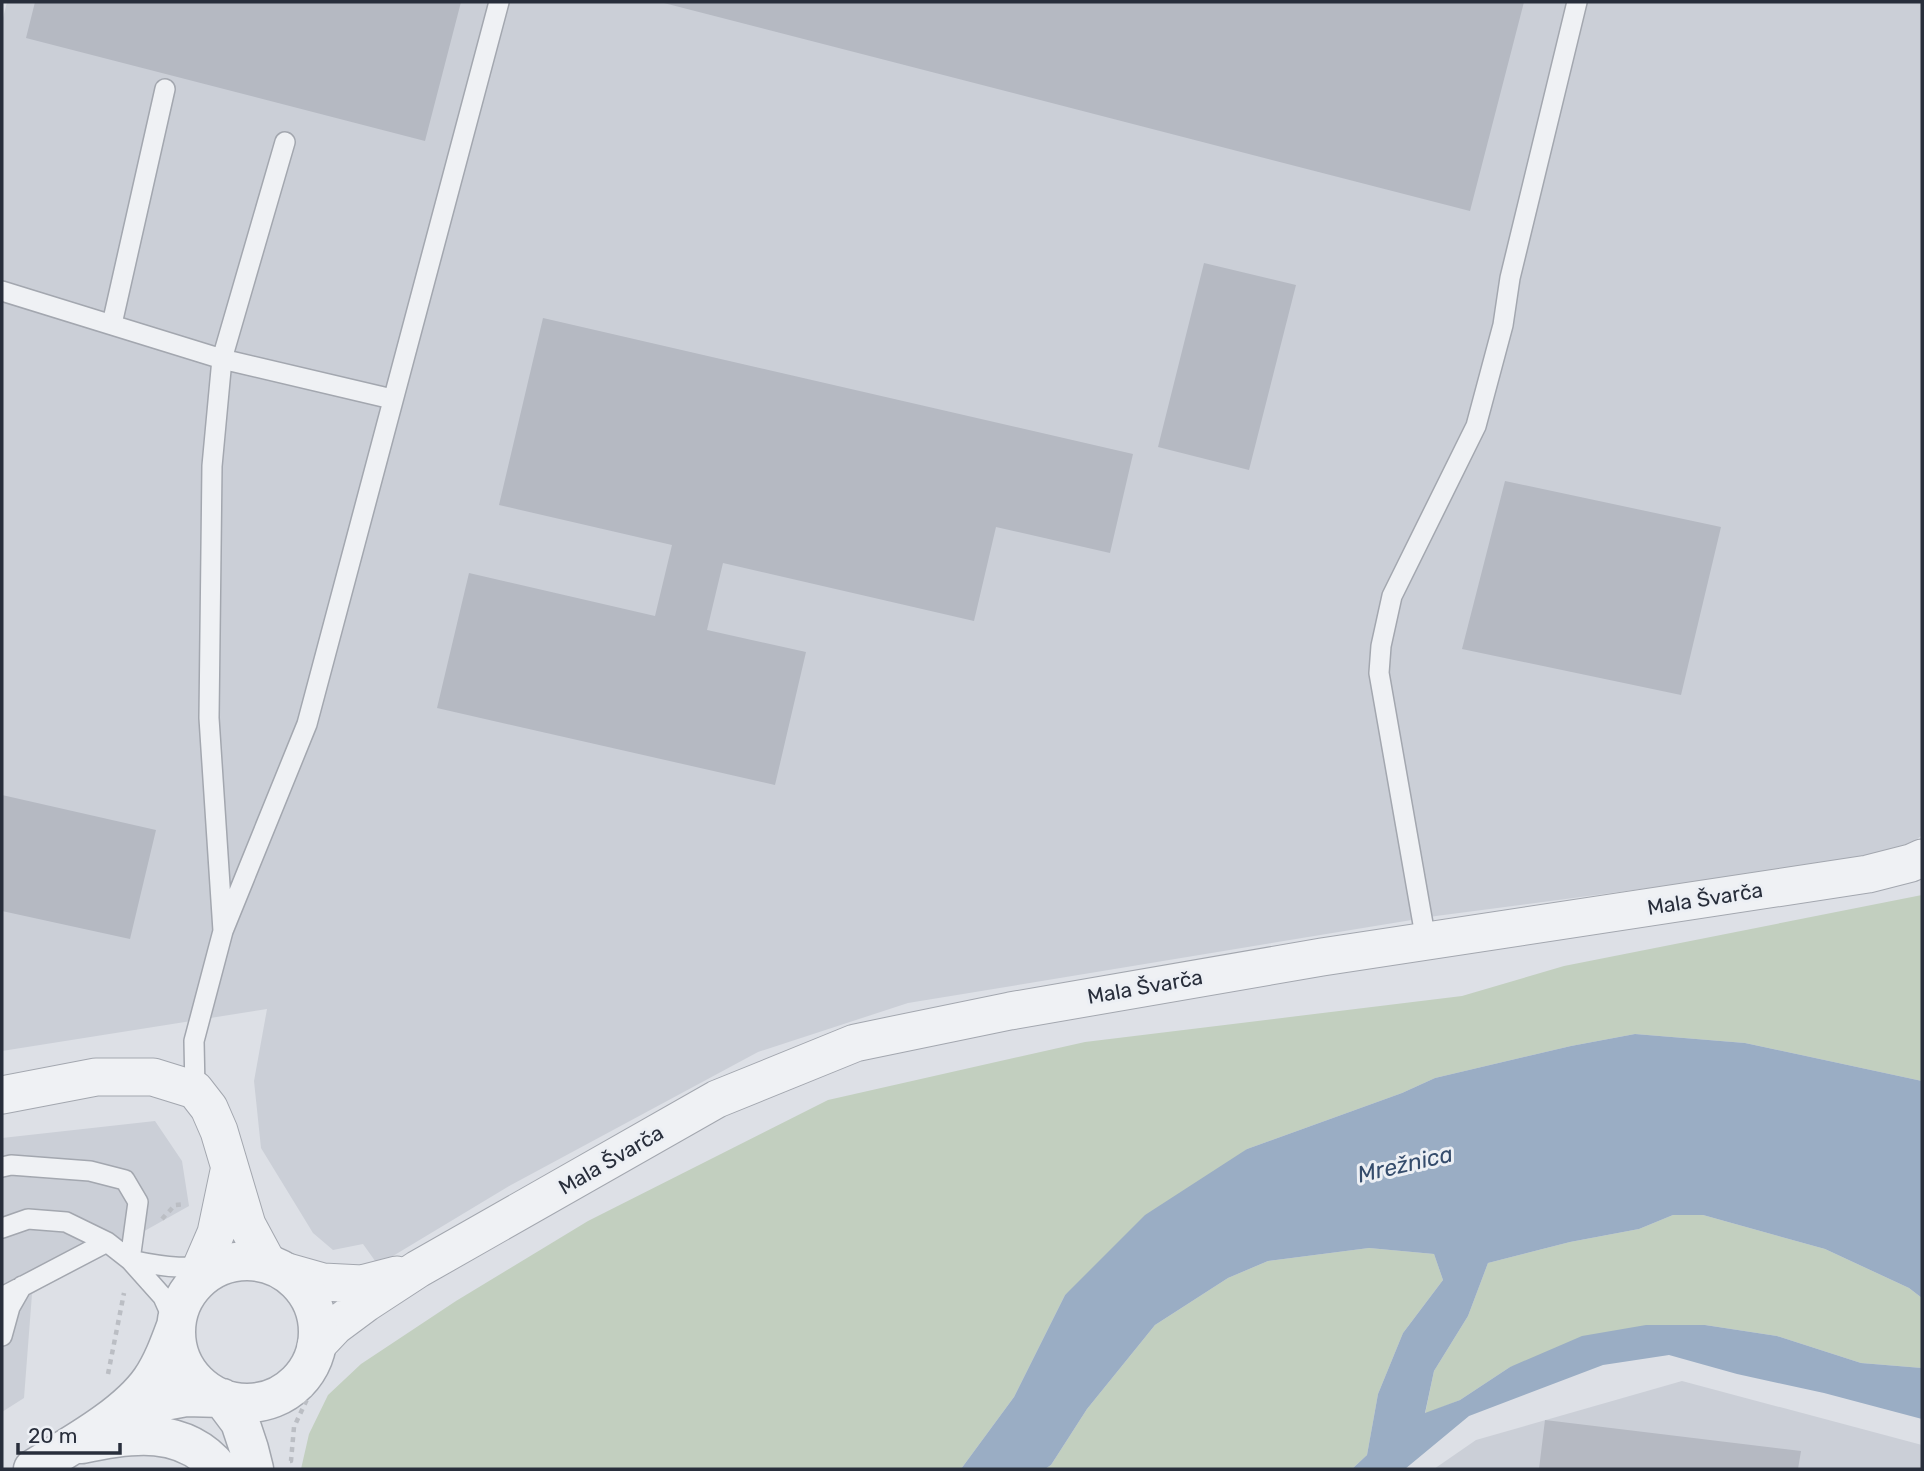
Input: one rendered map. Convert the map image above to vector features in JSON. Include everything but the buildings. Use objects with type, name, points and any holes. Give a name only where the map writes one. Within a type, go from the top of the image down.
[{"type":"street","name":"Mala Švarča","points":[[418,1269],[717,1099],[855,1044],[1023,1009],[1322,957],[1868,874],[1922,858]]},
{"type":"street","points":[[2,1095],[96,1077],[153,1077],[195,1090],[209,1108],[219,1131],[226,1185],[207,1272],[181,1303],[166,1353],[150,1381],[126,1408],[51,1461]]},
{"type":"street","points":[[126,1408],[186,1397],[245,1402],[268,1399],[309,1371],[318,1328],[315,1311],[297,1282],[276,1267],[247,1225],[226,1185]]},
{"type":"street","points":[[207,1272],[248,1261],[323,1282],[362,1284],[418,1269]]},
{"type":"street","points":[[259,1466],[276,1414],[309,1371],[335,1326],[418,1269]]},
{"type":"street","points":[[176,1326],[178,1348],[187,1370],[202,1387],[222,1398],[240,1422],[259,1466]]},
{"type":"street","points":[[51,1461],[113,1437],[138,1434],[193,1446],[219,1469]]},
{"type":"lane","points":[[195,1090],[194,1041],[223,931],[307,724],[499,2]]},
{"type":"lane","points":[[1426,941],[1379,673],[1381,646],[1392,596],[1476,426],[1503,325],[1510,278],[1577,2]]},
{"type":"lane","points":[[112,324],[165,89]]},
{"type":"lane","points":[[223,931],[209,718],[212,466],[222,359],[285,142]]},
{"type":"lane","points":[[2,291],[222,359],[392,399]]},
{"type":"lane","points":[[2,1167],[11,1164],[90,1171],[125,1180],[138,1202],[130,1260]]},
{"type":"lane","points":[[2,1228],[28,1219],[66,1222],[107,1242],[130,1260],[163,1297],[176,1326]]},
{"type":"lane","points":[[2,1297],[107,1242]]},
{"type":"lane","points":[[130,1260],[167,1268],[207,1272]]},
{"type":"lane","points":[[2,1336],[10,1307],[23,1285]]},
{"type":"path","points":[[126,1408],[108,1376],[130,1260],[175,1205],[226,1185]]},
{"type":"path","points":[[259,1466],[291,1461],[295,1427],[309,1395],[309,1371]]},
{"type":"shaded area","points":[[7,2],[1922,2],[1922,835],[1899,855],[1436,916],[908,1003],[758,1052],[511,1185],[378,1265],[363,1244],[333,1250],[313,1233],[261,1148],[254,1081],[267,1009],[2,1051],[2,22]]},
{"type":"shaded area","points":[[155,1121],[182,1161],[189,1206],[32,1294],[24,1398],[2,1412],[2,1138]]},
{"type":"shaded area","points":[[1682,1381],[1922,1445],[1922,1469],[1434,1469],[1476,1440]]},
{"type":"green space","points":[[1922,895],[1922,1081],[1745,1043],[1635,1034],[1435,1078],[1402,1093],[1247,1149],[1065,1295],[1014,1397],[961,1469],[301,1469],[309,1434],[328,1395],[361,1364],[456,1301],[588,1221],[828,1100],[1085,1042],[1462,996],[1564,966]]},
{"type":"green space","points":[[1673,1215],[1703,1215],[1825,1249],[1909,1288],[1922,1298],[1922,1368],[1861,1363],[1777,1336],[1705,1325],[1510,1367],[1460,1400],[1425,1414],[1434,1371],[1468,1316],[1488,1263],[1570,1242],[1639,1229]]},
{"type":"green space","points":[[1369,1248],[1434,1254],[1443,1280],[1403,1333],[1378,1394],[1367,1455],[1352,1469],[1045,1469],[1051,1465],[1087,1409],[1155,1325],[1228,1278],[1268,1261]]},
{"type":"water","name":"Mrežnica","points":[[1635,1034],[1745,1043],[1922,1081],[1922,1298],[1909,1288],[1825,1249],[1703,1215],[1673,1215],[1639,1229],[1570,1242],[1488,1263],[1468,1316],[1434,1371],[1425,1413],[1460,1400],[1510,1367],[1582,1336],[1646,1325],[1705,1325],[1777,1336],[1861,1363],[1922,1368],[1922,1419],[1669,1355],[1603,1365],[1469,1416],[1405,1469],[1352,1469],[1367,1455],[1378,1394],[1403,1333],[1443,1280],[1434,1254],[1369,1248],[1268,1261],[1228,1278],[1155,1325],[1087,1409],[1051,1465],[1045,1469],[961,1469],[1014,1397],[1065,1295],[1145,1215],[1247,1149],[1402,1093],[1435,1078]]}]
